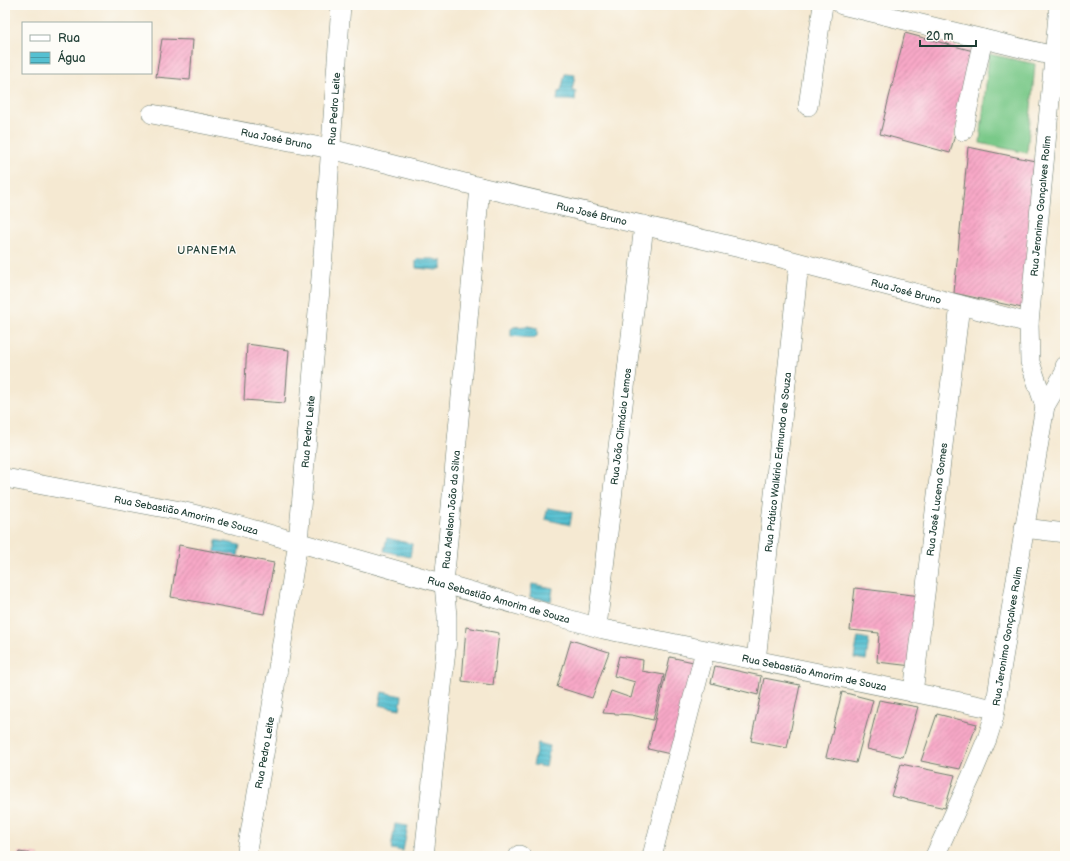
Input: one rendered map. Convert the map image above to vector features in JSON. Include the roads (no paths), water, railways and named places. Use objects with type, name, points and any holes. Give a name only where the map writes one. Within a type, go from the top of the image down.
[{"type":"street","name":"Rua Pedro Leite","points":[[246,856],[267,737],[298,542],[331,149],[341,5]]},
{"type":"street","points":[[808,106],[823,5]]},
{"type":"street","points":[[842,5],[1054,56]]},
{"type":"street","name":"Rua Jeronimo Gonçalves Rolim","points":[[1045,406],[1030,362],[1029,323],[1059,5]]},
{"type":"street","points":[[963,130],[983,39]]},
{"type":"street","name":"Rua José Bruno","points":[[152,114],[331,149],[480,187],[799,262],[1029,323]]},
{"type":"street","name":"Rua Adelson João da Silva","points":[[424,856],[447,640],[447,616],[444,584],[480,187]]},
{"type":"street","name":"Rua João Climácio Lemos","points":[[597,627],[644,225]]},
{"type":"street","name":"Rua Prático Walkírio Edmundo de Souza","points":[[756,661],[799,262]]},
{"type":"street","name":"Rua José Lucena Gomes","points":[[913,693],[960,305]]},
{"type":"street","name":"Rua Jeronimo Gonçalves Rolim","points":[[935,856],[974,770],[987,739],[994,717],[1045,406],[1064,372],[1065,366]]},
{"type":"street","name":"Rua Sebastião Amorim de Souza","points":[[5,478],[181,511],[237,525],[597,627],[705,651],[995,710]]},
{"type":"street","points":[[1024,528],[1065,533]]},
{"type":"street","points":[[652,856],[705,651]]},
{"type":"water","points":[[565,74],[575,75],[572,91],[576,91],[575,100],[557,100],[558,92],[561,91]]},
{"type":"water","points":[[418,259],[433,259],[442,261],[442,268],[437,270],[416,268],[416,261]]},
{"type":"water","points":[[528,326],[537,328],[537,336],[533,338],[511,336],[511,329],[514,327]]},
{"type":"water","points":[[548,508],[572,512],[570,525],[545,519]]},
{"type":"water","points":[[387,538],[412,544],[410,557],[384,551]]},
{"type":"water","points":[[216,540],[240,545],[238,556],[215,552]]},
{"type":"water","points":[[532,584],[553,588],[551,601],[530,597]]},
{"type":"water","points":[[858,637],[869,639],[866,660],[854,658]]},
{"type":"water","points":[[382,692],[402,696],[400,709],[379,705]]},
{"type":"water","points":[[538,743],[550,746],[546,767],[533,765]]},
{"type":"water","points":[[395,824],[408,826],[403,851],[391,849]]},
{"type":"district","name":"UPANEMA","points":[[207,250]]}]
